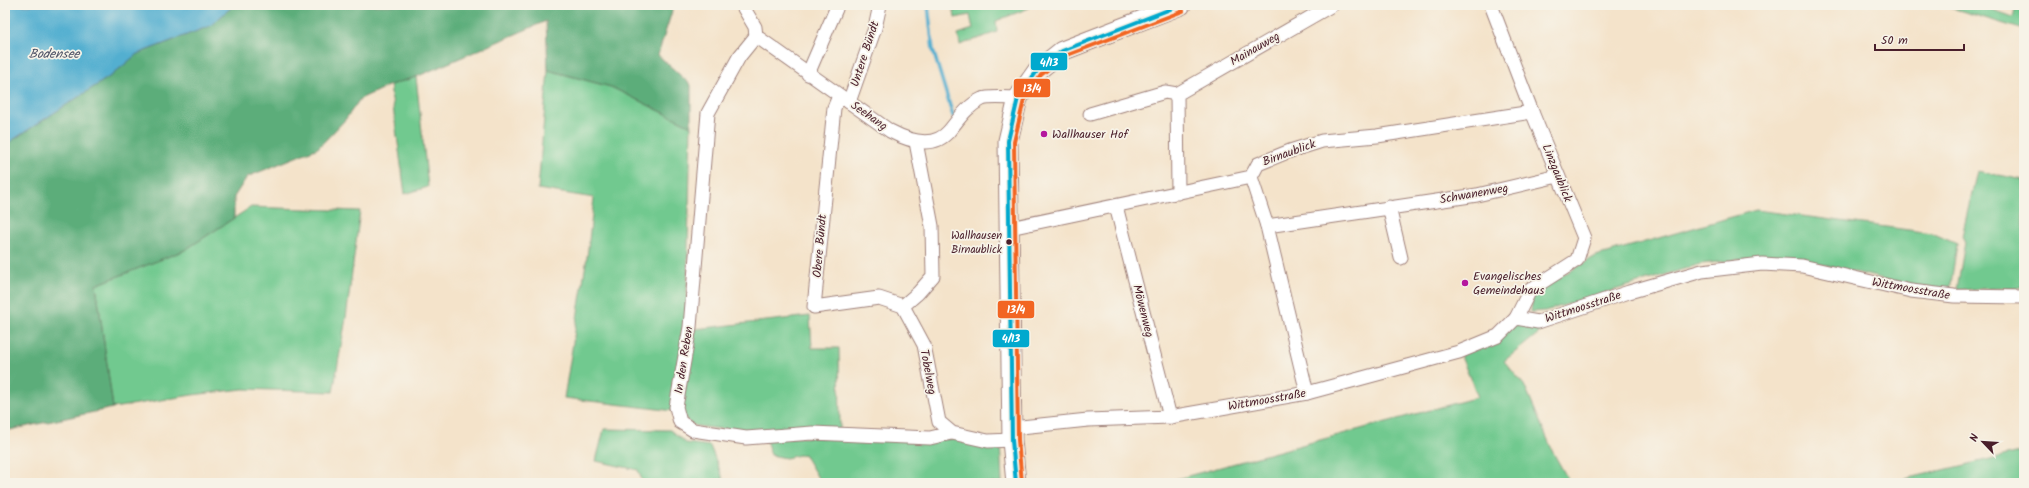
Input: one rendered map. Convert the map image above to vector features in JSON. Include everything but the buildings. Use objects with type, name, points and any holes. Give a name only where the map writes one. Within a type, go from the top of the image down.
[{"type":"main road","points":[[1016,483],[1012,442],[1008,142],[1018,98],[1036,71],[1062,51],[1181,5]]},
{"type":"street","points":[[742,5],[755,27],[756,36]]},
{"type":"street","points":[[808,74],[836,9],[836,5]]},
{"type":"street","name":"Untere Bündt","points":[[844,99],[875,28],[880,5]]},
{"type":"street","name":"Mainauweg","points":[[1090,114],[1165,92],[1177,94],[1332,5]]},
{"type":"street","name":"Linzgaublick","points":[[1491,5],[1532,112],[1584,238],[1577,260],[1530,290],[1516,318]]},
{"type":"street","name":"Seehang","points":[[756,36],[890,131],[916,142]]},
{"type":"street","name":"In den Reben","points":[[756,36],[739,57],[708,113],[690,327],[676,408],[680,422],[693,430],[746,438],[812,433],[930,438],[951,433]]},
{"type":"street","points":[[1177,94],[1178,193]]},
{"type":"street","points":[[903,306],[918,293],[933,276],[932,226],[916,142],[934,140],[948,133],[966,110],[983,99],[1018,98]]},
{"type":"street","name":"Obere Bündt","points":[[844,99],[834,108],[814,307],[879,298],[903,306]]},
{"type":"street","name":"Birnaublick","points":[[1010,228],[1251,177],[1258,164],[1290,151],[1322,141],[1377,136],[1532,112]]},
{"type":"street","name":"Schwanenweg","points":[[1267,226],[1477,195],[1558,176]]},
{"type":"street","points":[[1251,177],[1267,226],[1307,393]]},
{"type":"street","name":"Möwenweg","points":[[1116,206],[1170,416]]},
{"type":"street","points":[[1389,207],[1401,258]]},
{"type":"street","name":"Wittmoosstraße","points":[[1012,442],[1088,420],[1170,416],[1307,393],[1459,352],[1498,336],[1516,318],[1538,322],[1629,292],[1702,271],[1762,264],[1802,266],[1911,291],[1954,296],[2024,297]]},
{"type":"street","name":"Tobelweg","points":[[903,306],[924,345],[939,422],[951,433]]},
{"type":"street","points":[[951,433],[988,441],[1012,442]]},
{"type":"green space","points":[[234,5],[674,5],[658,55],[691,85],[691,126],[611,87],[548,70],[546,21],[416,77],[390,85],[360,99],[345,120],[318,148],[247,177],[234,197],[234,218],[185,250],[96,285],[113,408],[5,431],[5,145],[112,75],[137,54],[210,26]]},
{"type":"green space","points":[[953,5],[1028,5],[1029,8],[996,21],[997,32],[960,45],[958,34],[973,29],[970,15],[955,18]]},
{"type":"green space","points":[[1942,5],[1980,5],[2013,17],[2016,5],[2024,5],[2024,30]]},
{"type":"green space","points":[[548,70],[611,87],[691,126],[686,329],[674,411],[564,398],[587,257],[594,198],[538,189]]},
{"type":"green space","points":[[416,77],[428,187],[405,194],[390,85]]},
{"type":"green space","points":[[1977,171],[2024,180],[2024,287],[1957,290],[1965,242],[1962,236]]},
{"type":"green space","points":[[251,207],[360,211],[346,318],[333,392],[243,389],[192,395],[113,408],[96,285],[185,250]]},
{"type":"green space","points":[[1756,210],[1932,233],[1957,244],[1950,290],[1914,286],[1803,260],[1762,257],[1701,264],[1545,311],[1531,312],[1533,293],[1596,256]]},
{"type":"green space","points":[[810,316],[812,348],[839,348],[840,430],[765,434],[696,426],[688,422],[681,412],[695,329]]},
{"type":"green space","points":[[1518,322],[1529,327],[1549,325],[1504,361],[1524,385],[1554,454],[1570,483],[1162,483],[1478,397],[1459,352]]},
{"type":"green space","points":[[604,429],[670,430],[686,443],[710,446],[725,483],[643,483],[638,470],[596,461]]},
{"type":"green space","points":[[765,437],[1000,440],[1002,483],[821,483],[804,454],[786,458],[771,455]]},
{"type":"green space","points":[[2024,451],[2024,483],[1888,483]]},
{"type":"water","name":"Bodensee","points":[[5,5],[234,5],[210,26],[137,54],[112,75],[5,145]]},
{"type":"waterway","points":[[928,5],[933,50],[953,116]]},
{"type":"transit line","name":"4/13","points":[[1016,483],[1012,440],[1008,141],[1018,98],[1037,71],[1062,51],[1181,5]]},
{"type":"transit line","name":"13/4","points":[[1022,482],[1018,440],[1014,142],[1024,100],[1041,75],[1065,56],[1183,11]]},
{"type":"place","name":"Wallhauser Hof","points":[[1044,134]]},
{"type":"place","name":"Wallhausen Birnaublick","points":[[1009,242]]},
{"type":"place","name":"Evangelisches Gemeindehaus","points":[[1465,283]]}]
